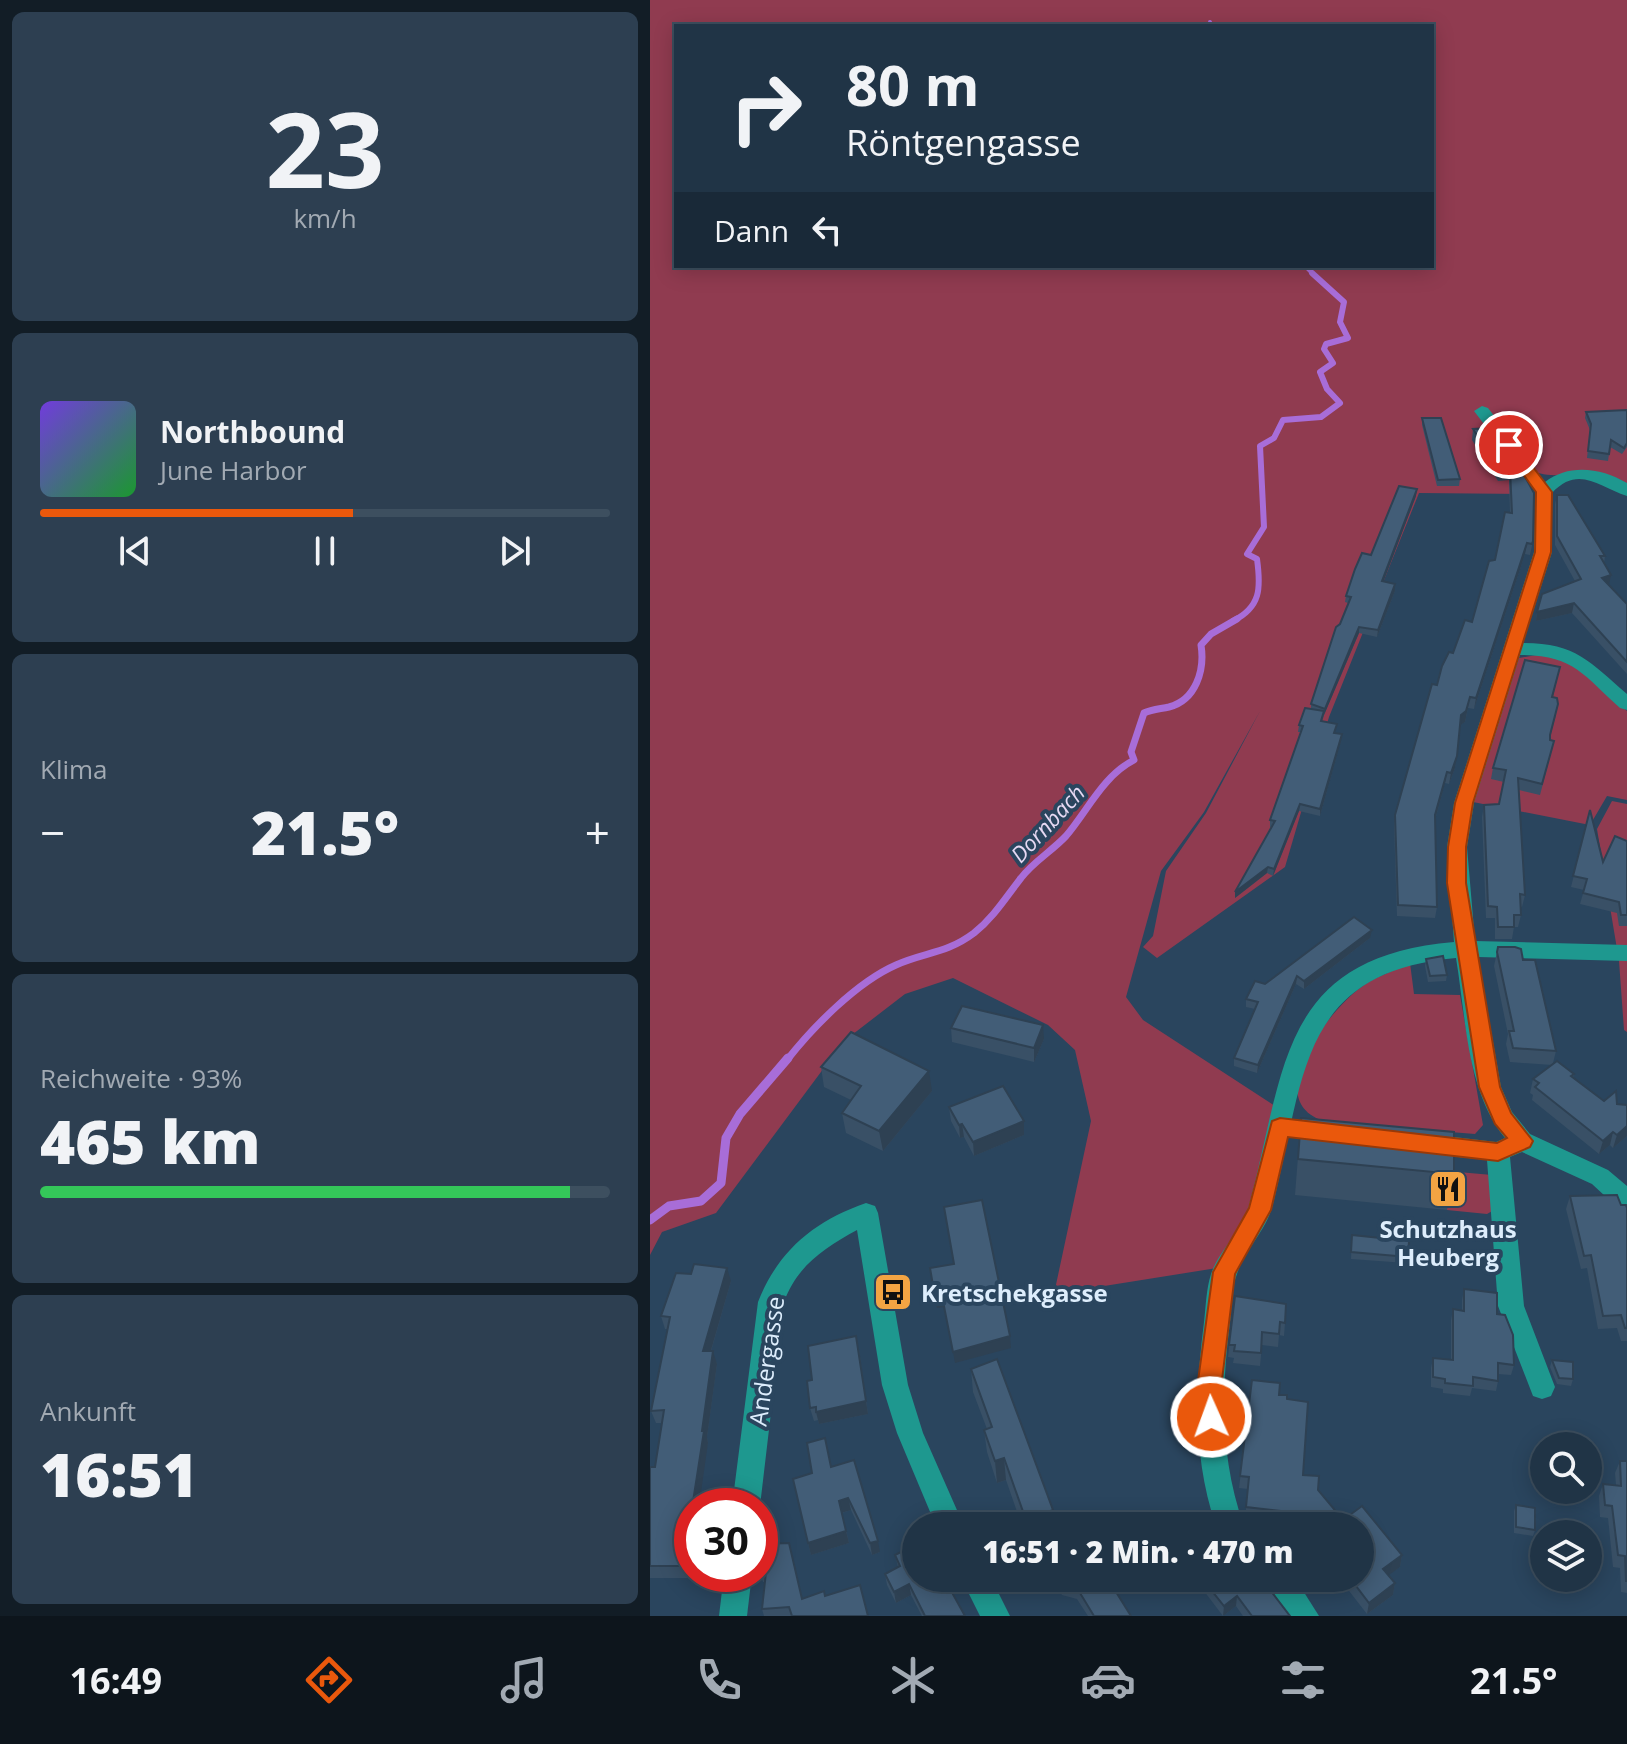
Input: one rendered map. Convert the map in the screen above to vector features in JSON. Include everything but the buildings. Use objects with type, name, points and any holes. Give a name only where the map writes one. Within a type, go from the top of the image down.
[{"type":"street","points":[[1482,411],[1544,492],[1543,552],[1486,725],[1460,823],[1457,883],[1489,1087],[1503,1118],[1522,1141],[1622,1187]]},
{"type":"street","points":[[1544,492],[1558,480],[1583,475],[1608,478],[1627,491]]},
{"type":"street","points":[[1513,649],[1553,650],[1574,656],[1592,669],[1627,704]]},
{"type":"street","points":[[1227,1512],[1218,1476],[1209,1388],[1224,1272],[1260,1210],[1280,1127],[1287,1078],[1308,1032],[1338,995],[1360,977],[1392,961],[1426,952],[1466,949],[1627,953]]},
{"type":"street","points":[[1280,1127],[1307,1131]]},
{"type":"street","points":[[1409,1142],[1498,1152],[1522,1141]]},
{"type":"street","points":[[1498,1152],[1511,1306],[1542,1387]]},
{"type":"street","name":"Andergasse","points":[[748,1488],[771,1302],[777,1282],[788,1263],[809,1246],[866,1213],[895,1385],[910,1433],[944,1512]]},
{"type":"street","points":[[733,1616],[736,1592]]},
{"type":"street","points":[[983,1592],[996,1616]]},
{"type":"street","points":[[1288,1592],[1305,1616]]},
{"type":"shaded area","points":[[650,0],[1627,0],[1627,484],[1599,474],[1551,475],[1519,470],[1531,494],[1419,493],[1329,717],[1285,867],[1157,958],[1143,947],[1153,936],[1166,871],[1206,813],[1260,711],[1204,812],[1161,871],[1126,997],[1143,1020],[1275,1106],[1253,1201],[1217,1268],[1054,1294],[1091,1121],[1075,1050],[1048,1025],[953,978],[905,994],[844,1041],[716,1213],[662,1232],[650,1255]]},
{"type":"shaded area","points":[[1542,654],[1569,660],[1627,711],[1627,800],[1607,796],[1590,825],[1473,802],[1519,658]]},
{"type":"shaded area","points":[[1612,801],[1627,804],[1627,1032],[1624,1030],[1619,961],[1597,829]]},
{"type":"shaded area","points":[[1410,963],[1414,994],[1460,995],[1483,1125],[1475,1134],[1327,1122],[1307,1112],[1298,1096],[1298,1078],[1305,1057],[1332,1016],[1366,984]]},
{"type":"shaded area","points":[[1447,1171],[1492,1175],[1494,1210],[1487,1214],[1447,1210]]},
{"type":"waterway","name":"Dornbach","points":[[1307,268],[1312,273]]},
{"type":"waterway","name":"Dornbach","points":[[1233,621],[1254,603],[1259,588],[1257,559],[1247,554],[1264,527],[1260,446],[1274,438],[1283,420],[1321,417],[1340,403],[1327,389],[1320,372],[1333,363],[1324,349],[1326,344],[1348,338],[1340,322],[1344,302],[1312,273]]},
{"type":"waterway","name":"Dornbach","points":[[787,1060],[823,1020],[866,982],[896,965],[954,945],[981,927],[1026,872],[1066,836],[1113,775],[1134,760],[1131,752],[1144,713],[1169,707],[1186,698],[1200,674],[1201,645],[1211,634],[1237,619]]},
{"type":"waterway","name":"Dornbach","points":[[650,1220],[669,1206],[701,1201],[721,1183],[726,1138],[740,1114],[788,1058]]},
{"type":"place","name":"Schutzhaus Heuberg","points":[[1448,1189]]},
{"type":"place","name":"Kretschekgasse","points":[[893,1292]]},
{"type":"route","points":[[1211,1417],[1209,1388],[1224,1272],[1260,1210],[1280,1127],[1498,1152],[1522,1141],[1503,1118],[1489,1087],[1457,883],[1457,847],[1464,803],[1486,725],[1543,552],[1546,524],[1544,492],[1509,445]]}]
